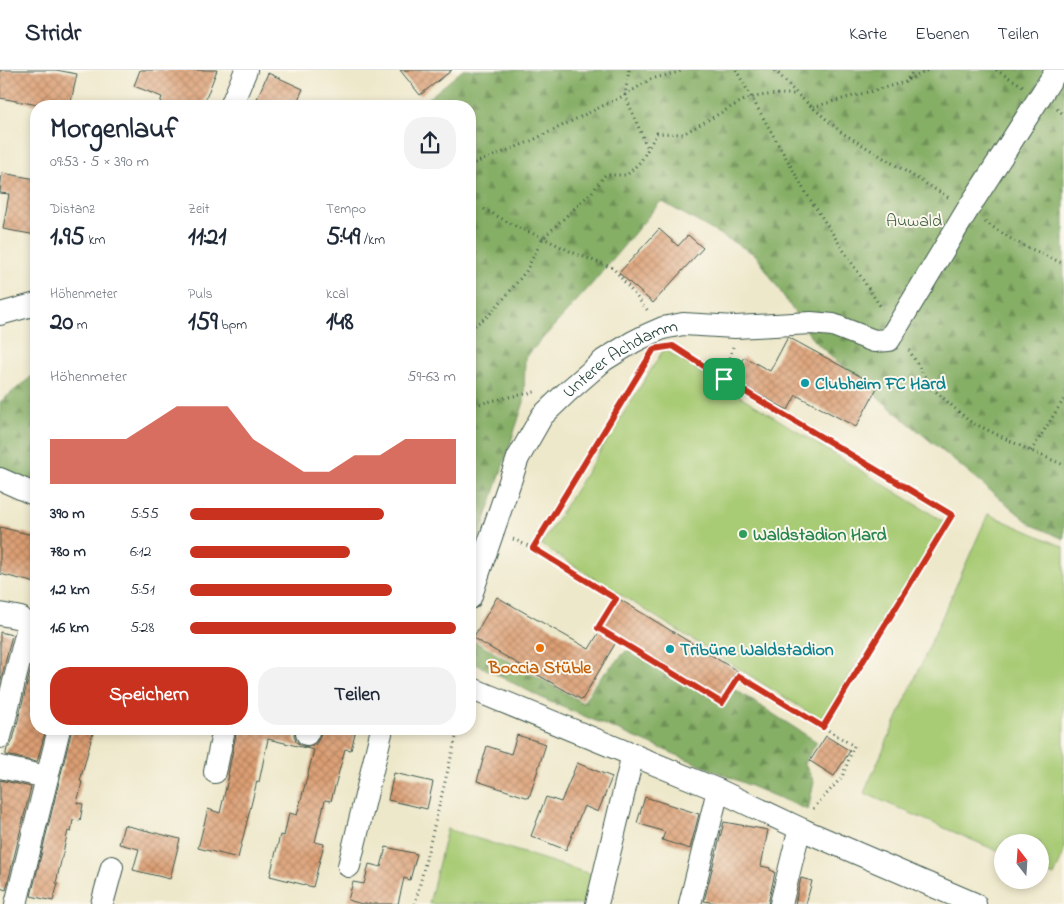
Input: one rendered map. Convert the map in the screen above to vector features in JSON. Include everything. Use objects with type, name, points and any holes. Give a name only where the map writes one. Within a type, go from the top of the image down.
[{"type":"street","points":[[234,100],[246,70]]},
{"type":"street","points":[[896,329],[968,209],[1057,70]]},
{"type":"street","points":[[0,314],[30,306]]},
{"type":"street","name":"Unterer Achdamm","points":[[476,580],[518,458],[542,416],[604,360],[633,342],[647,335],[668,337],[683,324],[735,326],[811,322],[833,325],[874,341],[889,340],[896,329]]},
{"type":"street","points":[[0,479],[30,492]]},
{"type":"street","points":[[0,614],[21,618],[28,627],[0,737]]},
{"type":"street","points":[[476,690],[718,790],[800,828],[938,897],[975,904]]},
{"type":"street","points":[[10,902],[58,735]]},
{"type":"street","points":[[215,772],[223,735]]},
{"type":"street","points":[[349,866],[381,735]]},
{"type":"street","points":[[597,904],[633,754]]},
{"type":"street","points":[[0,766],[47,777]]},
{"type":"street","points":[[690,904],[718,790]]},
{"type":"street","points":[[781,904],[800,828]]},
{"type":"street","points":[[102,904],[112,867]]},
{"type":"path","points":[[629,70],[625,95],[648,148]]},
{"type":"path","points":[[476,163],[529,142],[625,95],[651,79],[682,70]]},
{"type":"path","points":[[736,70],[806,193],[896,329],[931,387],[969,421],[1064,465]]},
{"type":"path","points":[[775,70],[797,94],[840,132],[943,194]]},
{"type":"path","points":[[905,82],[914,70]]},
{"type":"path","points":[[812,107],[905,82],[928,70]]},
{"type":"path","points":[[996,70],[1019,83]]},
{"type":"path","points":[[476,324],[488,316],[526,271],[543,238],[592,192],[605,175],[627,175],[641,161],[657,133],[684,134],[752,97],[770,94],[797,94]]},
{"type":"path","points":[[484,209],[517,227],[576,254],[613,268],[668,337],[724,379],[952,515],[823,727]]},
{"type":"path","points":[[985,222],[1016,242],[1064,264]]},
{"type":"path","points":[[724,379],[733,346],[735,326]]},
{"type":"path","points":[[533,548],[649,358]]},
{"type":"path","points":[[476,405],[534,392],[566,393]]},
{"type":"path","points":[[1031,451],[1064,399]]},
{"type":"path","points":[[493,530],[533,548],[616,599],[598,628],[722,703],[739,676],[854,746],[842,777],[800,828]]},
{"type":"path","points":[[415,904],[457,735]]},
{"type":"green space","name":"Auwald","points":[[463,70],[1064,70],[1064,539],[1032,525],[894,411],[813,340],[756,255],[661,201],[592,284],[525,358],[524,402],[476,548],[476,100],[426,100]]},
{"type":"green space","name":"Waldstadion Hard","points":[[664,349],[946,523],[821,720],[541,545]]},
{"type":"green space","points":[[30,378],[30,481],[0,469],[0,402]]},
{"type":"green space","points":[[988,514],[1064,547],[1064,852],[1054,876],[1049,874],[1049,834],[994,834],[994,850],[864,793]]},
{"type":"green space","points":[[476,642],[583,703],[596,682],[627,650],[723,704],[734,689],[817,742],[804,763],[814,782],[808,810],[548,701],[476,664]]},
{"type":"green space","points":[[447,829],[597,876],[589,904],[429,904]]},
{"type":"building","points":[[0,70],[56,70],[77,74],[71,100],[30,100],[30,103],[0,98]]},
{"type":"building","points":[[140,70],[217,70],[205,100],[161,100],[162,97],[134,86]]},
{"type":"building","points":[[400,70],[452,70],[420,95]]},
{"type":"building","points":[[268,73],[303,89],[298,100],[257,100]]},
{"type":"building","points":[[2,173],[30,178],[30,234],[3,229],[9,194],[0,193]]},
{"type":"building","points":[[659,229],[678,246],[688,235],[703,248],[653,303],[619,273]]},
{"type":"building","name":"Clubheim FC Hard","points":[[788,337],[878,386],[856,427],[796,395],[788,410],[731,380],[744,357],[770,371]]},
{"type":"building","points":[[0,527],[30,534],[30,582],[0,574]]},
{"type":"building","points":[[497,597],[589,649],[619,599],[737,671],[720,699],[619,637],[582,700],[476,640],[476,633]]},
{"type":"building","points":[[0,632],[12,635],[0,684]]},
{"type":"building","points":[[30,672],[30,735],[44,735],[37,762],[6,755],[7,748],[13,740]]},
{"type":"building","points":[[71,735],[92,735],[80,781],[82,782],[77,803],[83,804],[80,821],[73,820],[71,832],[68,831],[53,901],[31,896]]},
{"type":"building","points":[[236,735],[294,735],[296,742],[308,747],[315,745],[320,735],[355,735],[351,750],[345,749],[331,801],[325,800],[315,842],[324,844],[313,887],[270,876],[280,835],[284,836],[289,813],[297,815],[314,750],[268,739],[259,782],[257,781],[238,858],[198,848],[208,809],[220,813]]},
{"type":"building","points":[[517,735],[546,744],[529,798],[477,781],[487,746],[511,754]]},
{"type":"building","points":[[826,736],[850,751],[834,776],[810,761]]},
{"type":"building","points":[[577,763],[612,777],[598,812],[584,806],[566,850],[531,836],[546,797],[561,802]]},
{"type":"building","points":[[394,773],[433,782],[427,809],[388,800]]},
{"type":"building","points":[[0,780],[31,787],[6,890],[0,888]]},
{"type":"building","points":[[645,797],[699,814],[690,849],[662,840],[665,832],[637,823]]},
{"type":"building","points":[[724,822],[768,830],[761,866],[770,868],[770,870],[775,872],[768,904],[722,904],[704,901]]},
{"type":"building","points":[[124,825],[180,839],[170,879],[133,870],[139,849],[119,844]]},
{"type":"building","points":[[386,847],[417,854],[410,880],[404,878],[398,904],[362,904],[348,900],[353,882],[364,884],[369,864],[381,867]]},
{"type":"building","points":[[801,878],[812,881],[806,904],[795,904]]},
{"type":"place","name":"Clubheim FC Hard","points":[[805,383]]},
{"type":"place","name":"Waldstadion Hard","points":[[743,534]]},
{"type":"place","name":"Boccia Stüble","points":[[540,648]]},
{"type":"place","name":"Tribüne Waldstadion","points":[[670,649]]},
{"type":"route","points":[[673,346],[724,379],[952,515],[823,727],[739,676],[722,703],[598,628],[616,599],[533,548],[654,349],[673,346]]}]
